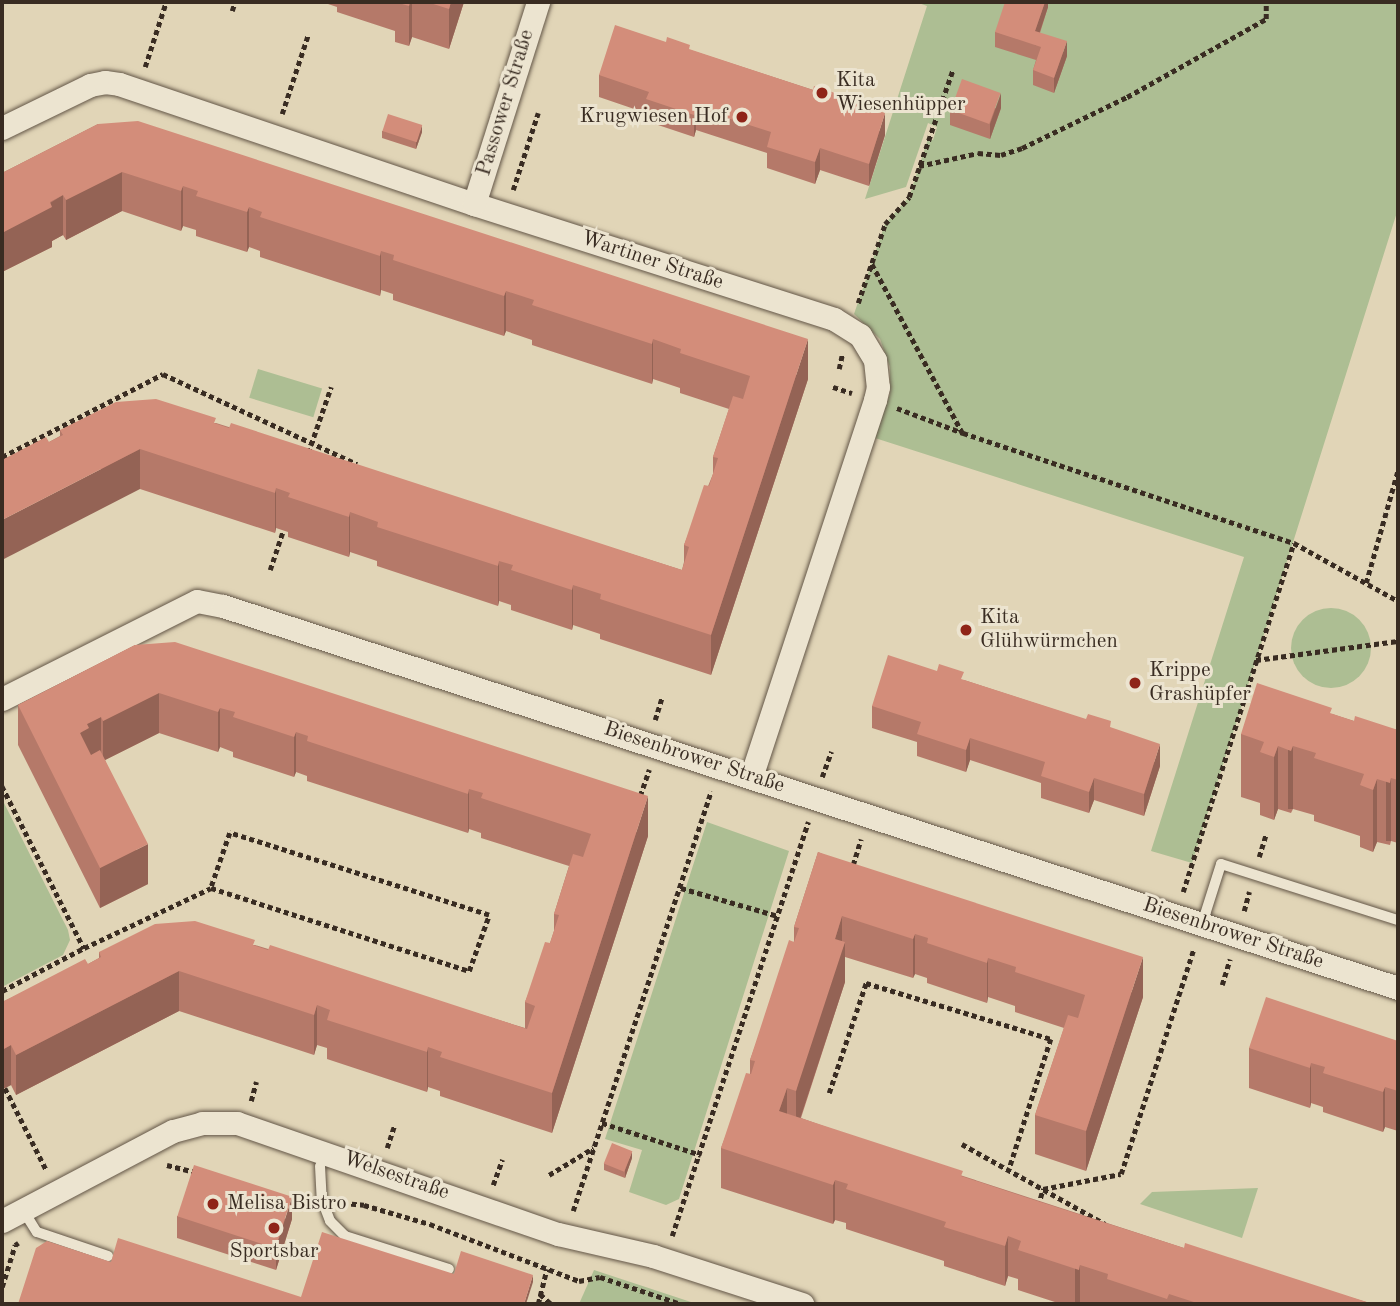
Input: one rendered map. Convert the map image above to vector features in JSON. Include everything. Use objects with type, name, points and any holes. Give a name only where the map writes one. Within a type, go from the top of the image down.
[{"type":"street","name":"Passower Straße","points":[[474,204],[538,2]]},
{"type":"street","name":"Wartiner Straße","points":[[2,128],[76,91],[105,82],[474,204],[803,308],[850,326],[871,348],[876,360],[878,387],[751,777]]},
{"type":"street","name":"Biesenbrower Straße","points":[[2,699],[197,601],[266,620],[816,797],[1398,988]]},
{"type":"street","name":"Welsestraße","points":[[2,1222],[173,1131],[202,1123],[237,1123],[558,1234],[664,1260],[802,1304]]},
{"type":"lane","points":[[1202,924],[1221,864],[1398,919]]},
{"type":"lane","points":[[320,1166],[322,1200],[330,1221],[345,1236],[449,1269]]},
{"type":"lane","points":[[23,1210],[37,1232],[108,1256]]},
{"type":"path","points":[[232,11],[235,2]]},
{"type":"path","points":[[919,166],[978,153],[1001,155],[1023,148],[1127,97],[1266,19],[1266,2]]},
{"type":"path","points":[[275,136],[308,35]]},
{"type":"path","points":[[850,326],[885,224],[909,197],[953,69]]},
{"type":"path","points":[[505,214],[538,113]]},
{"type":"path","points":[[871,263],[963,433]]},
{"type":"path","points":[[2,457],[163,374],[358,465]]},
{"type":"path","points":[[304,464],[331,387]]},
{"type":"path","points":[[875,400],[963,433],[1293,542],[1398,601]]},
{"type":"path","points":[[1366,583],[1398,470]]},
{"type":"path","points":[[270,570],[283,530]]},
{"type":"path","points":[[1175,916],[1293,542]]},
{"type":"path","points":[[1256,660],[1398,641]]},
{"type":"path","points":[[652,731],[662,697]]},
{"type":"path","points":[[640,796],[653,759]]},
{"type":"path","points":[[558,1234],[569,1223],[719,767]]},
{"type":"path","points":[[2,787],[84,947]]},
{"type":"path","points":[[664,1260],[701,1155],[816,797]]},
{"type":"path","points":[[2,991],[84,947],[211,888],[469,971],[489,915],[230,833],[211,888]]},
{"type":"path","points":[[681,887],[778,916]]},
{"type":"path","points":[[1043,1189],[1121,1174],[1202,924]]},
{"type":"path","points":[[829,1093],[866,983],[1051,1039],[1009,1170]]},
{"type":"path","points":[[5,1088],[44,1165]]},
{"type":"path","points":[[602,1124],[701,1155]]},
{"type":"path","points":[[962,1144],[1115,1229]]},
{"type":"path","points":[[549,1175],[594,1147]]},
{"type":"path","points":[[1035,1213],[1043,1189]]},
{"type":"path","points":[[2,1287],[15,1245]]},
{"type":"path","points":[[538,1304],[547,1269]]},
{"type":"path","points":[[540,1293],[551,1304]]},
{"type":"green space","points":[[916,2],[1398,2],[1398,209],[1192,863],[1151,851],[1244,557],[875,438],[890,394],[890,367],[880,339],[854,314],[885,224],[909,197],[928,139],[933,140],[937,127],[928,123],[906,187],[865,199],[927,6]]},
{"type":"green space","points":[[258,369],[322,389],[313,417],[249,398]]},
{"type":"green space","points":[[1331,608],[1346,611],[1359,620],[1368,633],[1371,648],[1368,663],[1359,676],[1346,685],[1331,688],[1316,685],[1303,676],[1294,663],[1291,648],[1294,633],[1303,620],[1316,611]]},
{"type":"green space","points":[[2,799],[68,930],[70,940],[63,955],[2,987]]},
{"type":"green space","points":[[707,822],[789,851],[679,1199],[666,1205],[629,1192],[642,1150],[605,1139]]},
{"type":"green space","points":[[1258,1188],[1242,1238],[1140,1204],[1152,1192]]},
{"type":"green space","points":[[594,1270],[697,1304],[579,1304]]},
{"type":"building","points":[[427,2],[451,2],[449,9]]},
{"type":"building","points":[[1005,2],[1045,2],[1035,31],[1067,41],[1054,78],[1033,70],[1041,47],[995,32]]},
{"type":"building","name":"Krugwiesen Hof","points":[[615,25],[666,42],[667,37],[690,45],[689,49],[813,90],[814,86],[838,94],[836,97],[885,113],[869,164],[820,148],[815,162],[767,147],[771,132],[696,108],[694,115],[646,99],[649,92],[599,75]]},
{"type":"building","points":[[962,79],[1001,93],[989,124],[951,110]]},
{"type":"building","points":[[388,114],[422,125],[417,142],[382,131]]},
{"type":"building","points":[[138,121],[808,339],[711,635],[600,599],[601,594],[573,585],[572,590],[511,570],[513,565],[499,561],[498,566],[377,527],[378,522],[350,512],[349,517],[288,497],[290,493],[276,488],[275,493],[140,449],[2,520],[2,460],[46,437],[49,442],[63,435],[60,430],[116,402],[156,399],[216,418],[214,423],[229,428],[231,423],[682,570],[689,547],[684,545],[704,485],[709,486],[718,458],[713,457],[733,396],[743,399],[750,376],[680,353],[681,349],[653,339],[652,344],[532,305],[534,300],[506,291],[504,296],[393,260],[394,255],[381,251],[380,256],[260,217],[262,212],[249,207],[247,212],[196,196],[198,191],[183,186],[181,191],[122,172],[66,200],[63,195],[50,202],[52,207],[2,233],[2,173],[98,124]]},
{"type":"building","points":[[175,642],[648,796],[552,1093],[440,1057],[442,1052],[428,1047],[427,1052],[327,1020],[330,1010],[317,1005],[314,1015],[179,971],[16,1055],[11,1045],[2,1050],[2,1002],[85,959],[88,964],[101,957],[99,952],[155,924],[195,921],[255,940],[253,945],[268,950],[270,945],[527,1029],[535,1006],[525,1002],[545,942],[550,943],[559,915],[554,914],[573,854],[583,857],[591,834],[481,798],[483,793],[469,789],[468,794],[307,741],[308,736],[296,732],[294,737],[233,717],[235,712],[220,708],[218,712],[159,693],[103,721],[101,717],[87,724],[89,728],[80,733],[91,755],[100,750],[148,844],[100,868],[18,705],[135,645]]},
{"type":"building","points":[[888,655],[937,671],[939,664],[964,672],[961,679],[1086,719],[1088,714],[1111,721],[1110,727],[1160,744],[1144,794],[1094,778],[1089,792],[1041,776],[1045,762],[970,738],[966,750],[917,734],[921,722],[872,706]]},
{"type":"building","points":[[1257,683],[1332,708],[1330,713],[1354,721],[1355,716],[1398,730],[1398,780],[1391,778],[1390,783],[1377,779],[1373,790],[1360,785],[1364,774],[1314,758],[1316,753],[1293,746],[1291,751],[1278,746],[1274,757],[1260,752],[1264,742],[1241,734]]},
{"type":"building","points":[[818,852],[1143,957],[1086,1131],[1035,1115],[1068,1015],[1078,1018],[1085,995],[1015,972],[1016,967],[988,958],[987,963],[927,943],[928,938],[915,934],[913,939],[842,916],[835,939],[845,942],[796,1091],[787,1088],[779,1111],[963,1171],[961,1176],[1028,1198],[1184,1248],[1185,1243],[1373,1304],[1200,1304],[1169,1294],[1167,1299],[1107,1279],[1108,1274],[1080,1265],[1079,1270],[1018,1250],[1021,1241],[1008,1236],[1005,1246],[944,1227],[946,1222],[846,1189],[848,1184],[835,1180],[833,1185],[721,1148],[746,1073],[751,1074],[755,1061],[750,1060],[789,940],[794,942],[799,928],[794,927]]},
{"type":"building","points":[[1266,997],[1398,1041],[1398,1091],[1385,1087],[1383,1092],[1323,1073],[1325,1067],[1311,1063],[1310,1068],[1249,1048]]},
{"type":"building","points":[[612,1143],[632,1151],[624,1172],[604,1163]]},
{"type":"building","points":[[194,1165],[292,1197],[275,1248],[177,1216]]},
{"type":"building","points":[[322,1232],[454,1274],[461,1251],[533,1275],[524,1304],[18,1304],[36,1248],[47,1241],[111,1262],[118,1238],[301,1297]]},
{"type":"place","name":"Kita Wiesenhüpper","points":[[822,93]]},
{"type":"place","name":"Krugwiesen Hof","points":[[742,117]]},
{"type":"place","name":"Kita Glühwürmchen","points":[[966,630]]},
{"type":"place","name":"Krippe Grashüpfer","points":[[1135,683]]},
{"type":"place","name":"Melisa Bistro","points":[[213,1204]]},
{"type":"place","name":"Sportsbar","points":[[274,1228]]}]
